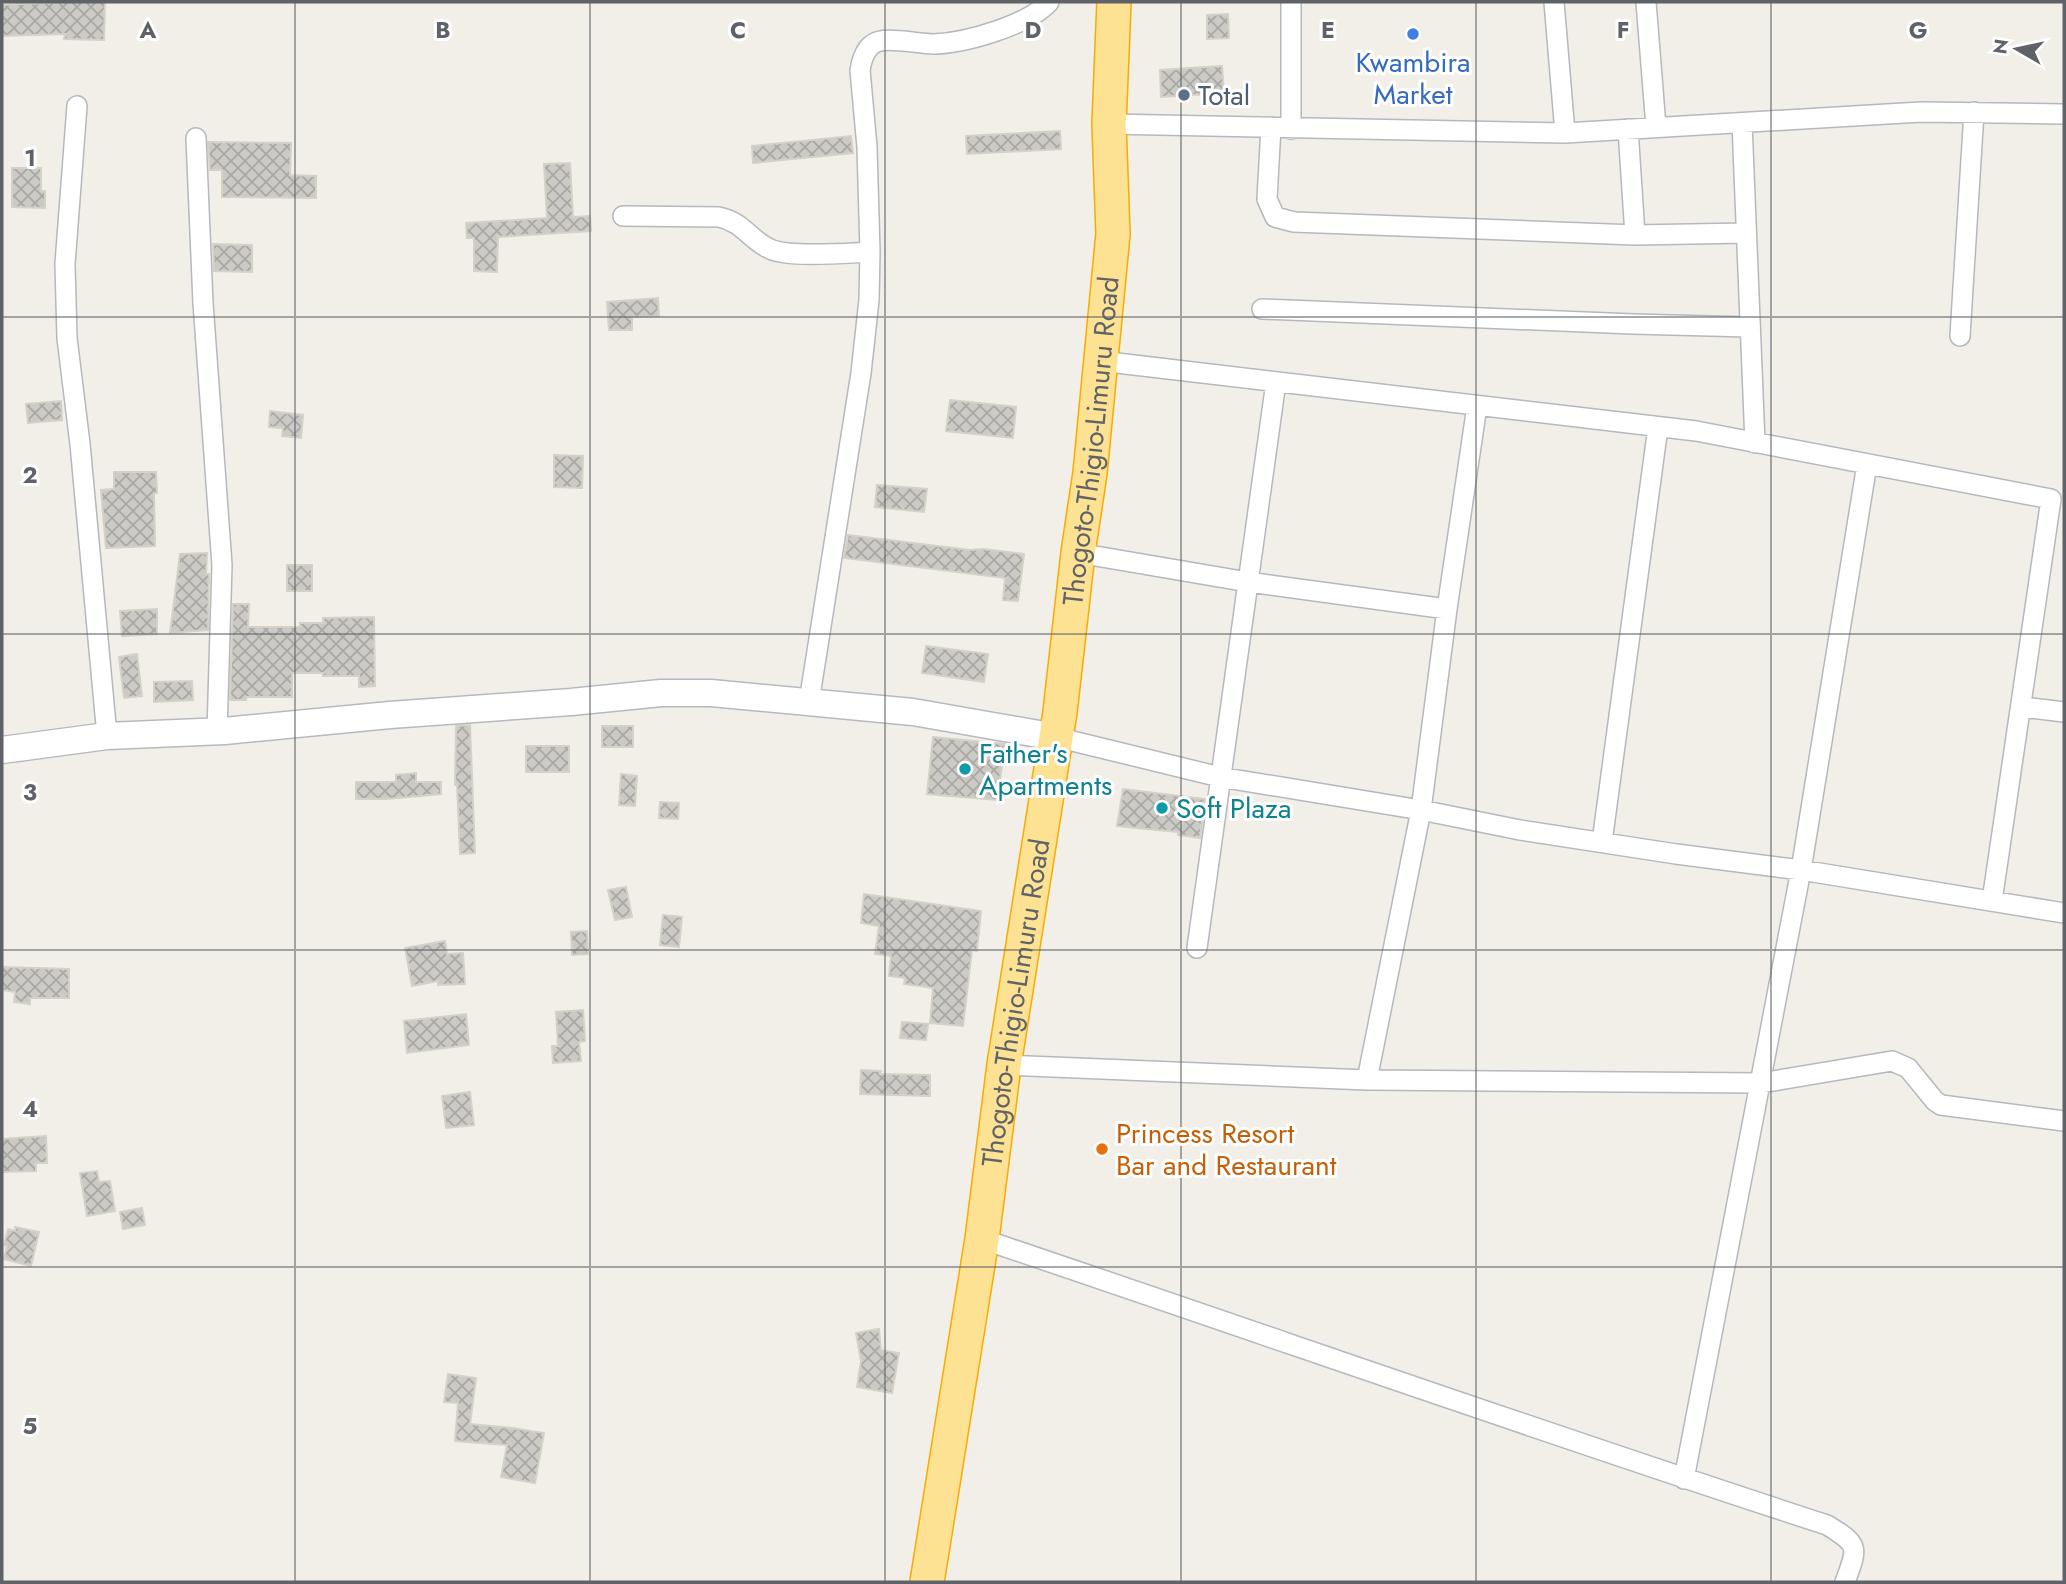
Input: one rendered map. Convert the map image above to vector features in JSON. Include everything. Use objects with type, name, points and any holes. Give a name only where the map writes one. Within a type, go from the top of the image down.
[{"type":"highway","name":"Thogoto-Thigio-Limuru Road","points":[[927,1582],[982,1239],[1004,1065],[1056,737],[1090,473],[1112,234],[1109,124],[1114,2]]},
{"type":"street","points":[[809,702],[861,373],[869,300],[867,147],[861,61],[869,46],[880,41],[935,44],[985,34],[1022,22],[1041,11],[1049,2]]},
{"type":"street","points":[[1291,2],[1291,129]]},
{"type":"street","points":[[1554,2],[1565,133]]},
{"type":"street","points":[[1646,2],[1656,127]]},
{"type":"street","points":[[77,106],[65,264],[67,338],[80,444],[107,736]]},
{"type":"street","points":[[1109,124],[1565,133],[1847,115],[1974,112],[2064,114]]},
{"type":"street","points":[[1960,336],[1974,112]]},
{"type":"street","points":[[1742,123],[1755,443]]},
{"type":"street","points":[[1271,127],[1267,199],[1275,217],[1294,222],[1635,235],[1746,233]]},
{"type":"street","points":[[1628,129],[1635,235]]},
{"type":"street","points":[[196,138],[204,316],[222,565],[217,731]]},
{"type":"street","points":[[623,216],[719,217],[732,220],[769,249],[785,253],[870,252]]},
{"type":"street","points":[[1262,309],[1749,327]]},
{"type":"street","points":[[1100,361],[1696,431],[2051,499],[1992,901]]},
{"type":"street","points":[[1196,948],[1276,382]]},
{"type":"street","points":[[1367,1080],[1421,810],[1477,406]]},
{"type":"street","points":[[1602,842],[1658,427]]},
{"type":"street","points":[[1684,1479],[1801,870],[1867,464]]},
{"type":"street","points":[[1078,554],[1248,582],[1447,610]]},
{"type":"street","points":[[2,750],[107,736],[217,731],[660,694],[711,693],[914,712],[1056,737],[1220,777],[1421,810],[1520,830],[1801,870],[2064,913]]},
{"type":"street","points":[[2022,707],[2064,712]]},
{"type":"street","points":[[1004,1065],[1367,1080],[1761,1083],[1892,1061],[1908,1068],[1941,1105],[2064,1121]]},
{"type":"street","points":[[982,1239],[1826,1525],[1848,1538],[1855,1550],[1855,1557],[1844,1582]]},
{"type":"building","points":[[105,2],[104,40],[64,39],[65,34],[2,36],[2,5]]},
{"type":"building","points":[[1228,14],[1229,38],[1207,39],[1207,15]]},
{"type":"building","points":[[1222,66],[1224,93],[1161,97],[1160,70]]},
{"type":"building","points":[[1060,131],[1061,149],[967,154],[966,136]]},
{"type":"building","points":[[851,136],[853,153],[753,163],[752,146]]},
{"type":"building","points":[[208,142],[291,143],[290,175],[316,176],[316,198],[222,197],[222,170],[210,170]]},
{"type":"building","points":[[570,163],[573,217],[590,216],[591,231],[498,237],[497,272],[474,271],[474,238],[467,238],[466,223],[547,218],[544,164]]},
{"type":"building","points":[[12,168],[41,168],[41,191],[45,191],[45,208],[12,207]]},
{"type":"building","points":[[213,244],[252,245],[252,272],[214,271]]},
{"type":"building","points":[[658,298],[659,316],[632,317],[632,330],[609,330],[607,302]]},
{"type":"building","points":[[950,400],[1016,407],[1013,438],[946,431]]},
{"type":"building","points":[[61,401],[62,420],[28,423],[26,404]]},
{"type":"building","points":[[270,411],[303,415],[301,438],[282,436],[283,428],[269,427]]},
{"type":"building","points":[[554,455],[583,456],[582,488],[554,487]]},
{"type":"building","points":[[114,472],[156,472],[155,546],[106,548],[101,490],[114,489]]},
{"type":"building","points":[[877,485],[927,489],[924,512],[875,507]]},
{"type":"building","points":[[848,535],[1024,554],[1018,601],[1003,600],[1005,578],[844,558]]},
{"type":"building","points":[[207,553],[208,630],[170,633],[180,554]]},
{"type":"building","points":[[287,565],[312,565],[312,591],[287,591]]},
{"type":"building","points":[[233,604],[249,604],[248,627],[300,627],[300,623],[323,623],[323,618],[374,617],[375,686],[359,687],[359,676],[292,673],[292,697],[246,697],[246,700],[230,700]]},
{"type":"building","points":[[157,609],[157,634],[122,636],[120,611]]},
{"type":"building","points":[[926,646],[988,654],[984,682],[922,673]]},
{"type":"building","points":[[137,654],[142,696],[124,698],[119,657]]},
{"type":"building","points":[[192,681],[193,700],[154,702],[154,682]]},
{"type":"building","points":[[470,725],[475,853],[460,854],[455,785],[456,726]]},
{"type":"building","points":[[602,726],[633,726],[633,747],[602,747]]},
{"type":"building","name":"Father's Apartments","points":[[933,737],[1005,744],[997,800],[927,794]]},
{"type":"building","points":[[526,746],[569,746],[569,772],[526,772]]},
{"type":"building","points":[[416,773],[416,782],[441,782],[441,794],[356,799],[356,782],[396,782],[396,775]]},
{"type":"building","points":[[621,774],[637,776],[635,806],[619,805]]},
{"type":"building","name":"Soft Plaza","points":[[1123,789],[1205,799],[1200,838],[1178,835],[1178,832],[1117,826]]},
{"type":"building","points":[[660,802],[679,803],[678,819],[659,818]]},
{"type":"building","points":[[626,887],[632,917],[615,920],[608,890]]},
{"type":"building","points":[[864,894],[981,911],[977,951],[972,950],[963,1026],[930,1023],[933,988],[904,984],[905,978],[889,976],[891,956],[875,954],[879,926],[861,923]]},
{"type":"building","points":[[663,915],[682,917],[679,947],[660,945]]},
{"type":"building","points":[[587,931],[588,954],[572,955],[571,932]]},
{"type":"building","points":[[445,941],[447,954],[463,953],[465,984],[438,985],[438,981],[412,986],[405,948]]},
{"type":"building","points":[[2,967],[69,969],[69,998],[30,998],[30,1004],[14,1002],[15,992],[2,990]]},
{"type":"building","points":[[583,1010],[585,1041],[579,1042],[581,1061],[553,1063],[552,1046],[558,1046],[556,1012]]},
{"type":"building","points":[[466,1014],[469,1045],[407,1053],[404,1021]]},
{"type":"building","points":[[902,1022],[928,1024],[926,1040],[900,1038]]},
{"type":"building","points":[[861,1070],[881,1071],[880,1074],[930,1075],[930,1096],[860,1094]]},
{"type":"building","points":[[470,1092],[474,1125],[446,1128],[442,1096]]},
{"type":"building","points":[[46,1136],[47,1163],[36,1163],[36,1171],[2,1172],[2,1139]]},
{"type":"building","points":[[97,1171],[99,1182],[110,1181],[115,1211],[87,1216],[80,1173]]},
{"type":"building","points":[[142,1208],[145,1225],[123,1229],[120,1212]]},
{"type":"building","points":[[15,1227],[39,1232],[31,1266],[4,1259],[8,1229],[15,1231]]},
{"type":"building","points":[[879,1329],[881,1350],[899,1353],[892,1393],[857,1387],[861,1361],[856,1333]]},
{"type":"building","points":[[448,1374],[476,1378],[470,1424],[544,1433],[535,1483],[501,1477],[507,1445],[455,1441],[458,1403],[444,1402]]},
{"type":"place","name":"Kwambira Market","points":[[1413,34]]},
{"type":"place","name":"Total","points":[[1184,95]]},
{"type":"place","name":"Father's Apartments","points":[[965,769]]},
{"type":"place","name":"Soft Plaza","points":[[1162,808]]},
{"type":"place","name":"Princess Resort Bar and Restaurant","points":[[1102,1149]]}]
